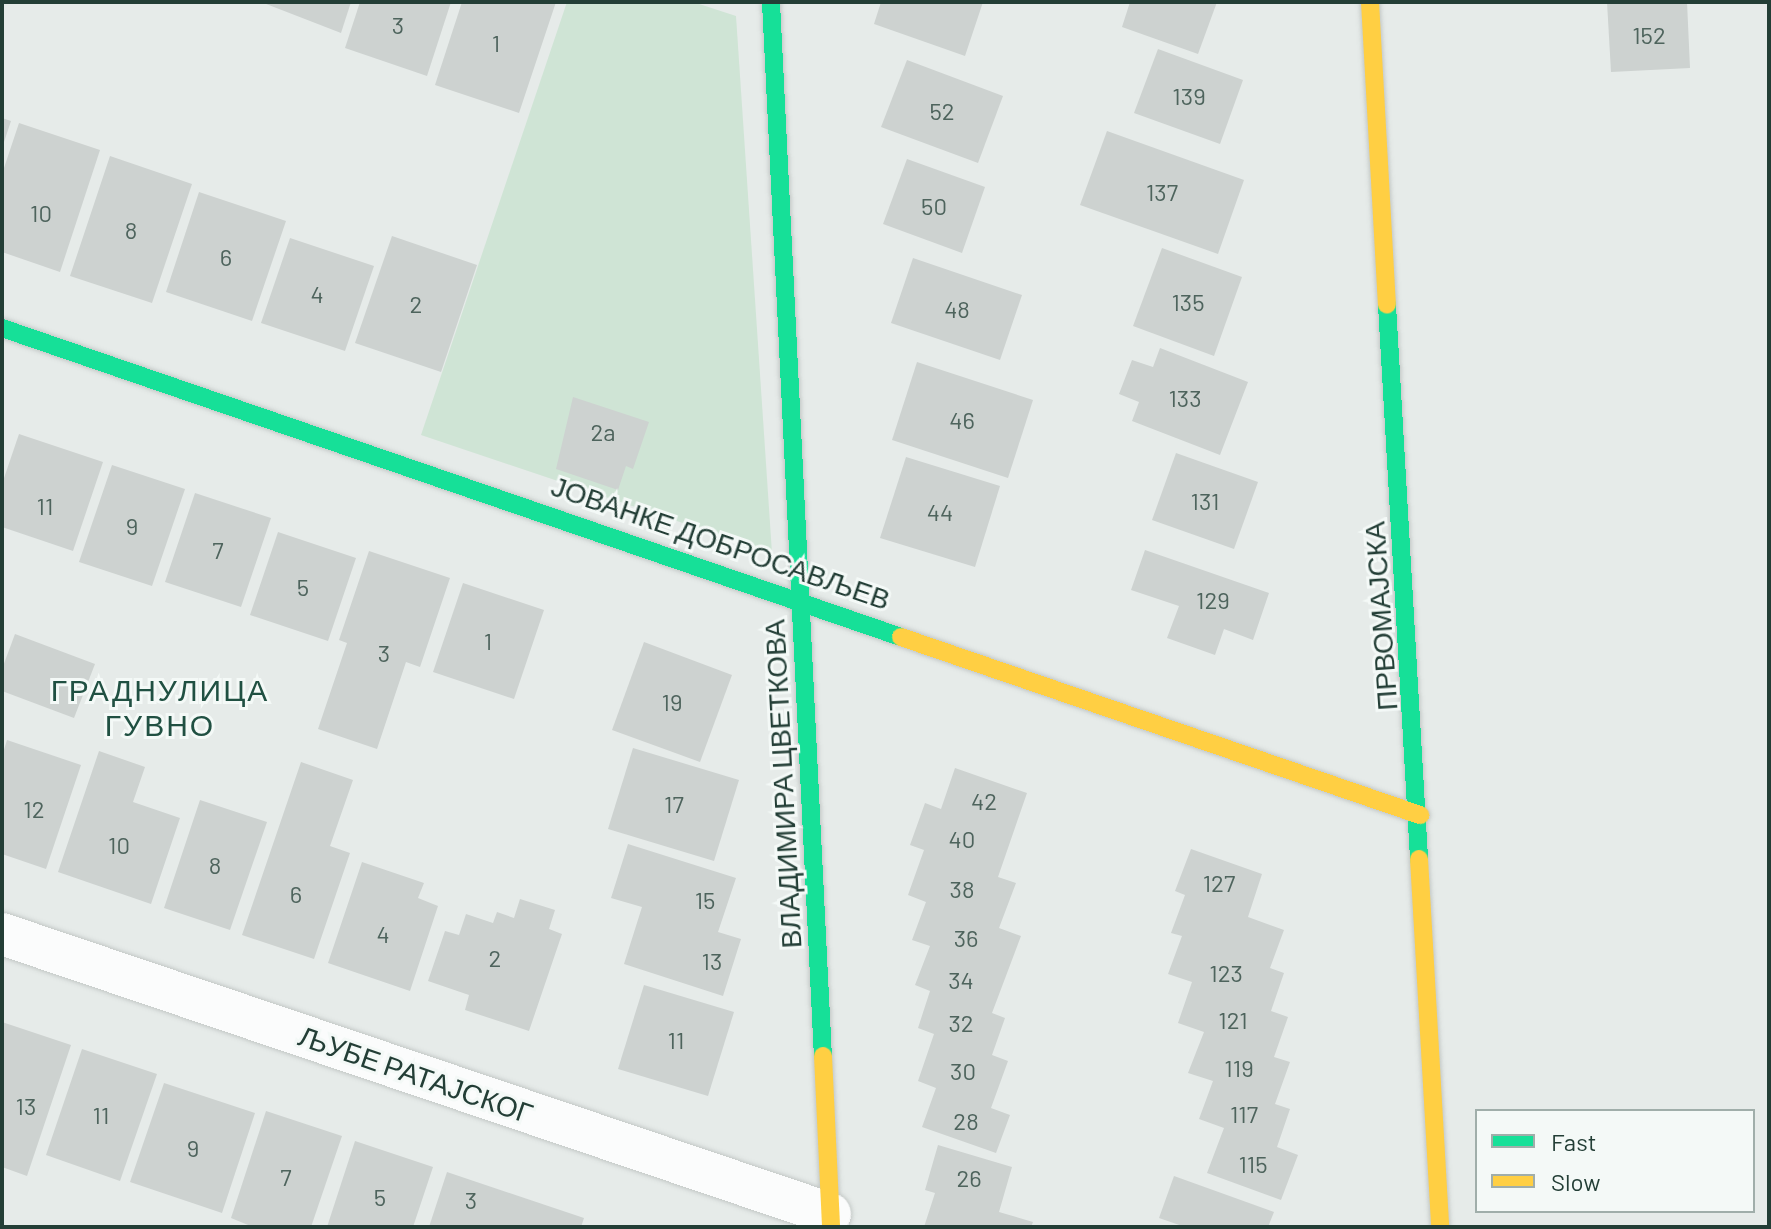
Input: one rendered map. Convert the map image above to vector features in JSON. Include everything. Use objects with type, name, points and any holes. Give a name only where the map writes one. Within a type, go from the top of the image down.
[{"type":"street","name":"ВЛАДИМИРА ЦВЕТКОВА","points":[[771,2],[831,1220]]},
{"type":"street","name":"ПРВОМАЈСКА","points":[[1370,2],[1420,815],[1440,1227]]},
{"type":"street","name":"ЈОВАНКЕ ДОБРОСАВЉЕВ","points":[[2,328],[801,599],[1420,815]]},
{"type":"street","name":"ЉУБЕ РАТАЈСКОГ","points":[[2,934],[831,1220]]},
{"type":"green space","points":[[567,2],[693,2],[736,16],[772,553],[421,435]]},
{"type":"building","points":[[261,2],[351,2],[341,33]]},
{"type":"building","points":[[360,2],[451,2],[427,76],[345,48]]},
{"type":"building","points":[[462,2],[556,2],[519,113],[435,85]]},
{"type":"building","points":[[881,2],[983,2],[965,56],[874,24]]},
{"type":"building","points":[[1130,2],[1217,2],[1198,54],[1122,27]]},
{"type":"building","points":[[1607,2],[1687,2],[1690,68],[1611,72]]},
{"type":"building","points":[[1158,49],[1243,80],[1220,144],[1134,113]]},
{"type":"building","points":[[907,60],[1003,96],[978,163],[881,127]]},
{"type":"building","points":[[2,118],[11,121],[3,145],[2,145]]},
{"type":"building","points":[[19,123],[100,150],[60,272],[2,252],[2,174]]},
{"type":"building","points":[[1107,131],[1244,180],[1218,254],[1080,205]]},
{"type":"building","points":[[110,156],[192,184],[152,303],[70,276]]},
{"type":"building","points":[[907,159],[985,187],[962,253],[883,224]]},
{"type":"building","points":[[199,192],[286,221],[252,321],[166,292]]},
{"type":"building","points":[[392,236],[477,265],[441,372],[355,343]]},
{"type":"building","points":[[290,238],[374,266],[345,351],[261,323]]},
{"type":"building","points":[[1162,248],[1242,277],[1214,356],[1133,326]]},
{"type":"building","points":[[913,258],[1022,295],[1000,360],[891,323]]},
{"type":"building","points":[[1160,348],[1248,382],[1220,455],[1132,421],[1139,402],[1119,394],[1132,360],[1153,367]]},
{"type":"building","points":[[917,362],[1033,400],[1008,478],[892,440]]},
{"type":"building","points":[[573,397],[649,422],[633,469],[626,466],[618,490],[556,469]]},
{"type":"building","points":[[19,434],[103,462],[73,551],[2,527],[2,484]]},
{"type":"building","points":[[1176,453],[1258,482],[1234,549],[1152,520]]},
{"type":"building","points":[[906,457],[1000,486],[975,567],[880,538]]},
{"type":"building","points":[[112,465],[185,489],[152,586],[79,562]]},
{"type":"building","points":[[195,493],[271,518],[241,607],[165,582]]},
{"type":"building","points":[[278,532],[356,558],[328,641],[250,615]]},
{"type":"building","points":[[1145,550],[1269,593],[1253,640],[1224,629],[1215,655],[1167,638],[1179,606],[1131,590]]},
{"type":"building","points":[[369,551],[450,578],[420,667],[406,662],[377,749],[318,729],[347,643],[339,640]]},
{"type":"building","points":[[463,583],[544,610],[514,699],[433,672]]},
{"type":"building","points":[[15,634],[95,664],[74,718],[2,691],[2,669]]},
{"type":"building","points":[[644,642],[732,675],[700,762],[612,730]]},
{"type":"building","points":[[7,740],[81,765],[46,869],[2,854],[2,756]]},
{"type":"building","points":[[633,748],[739,780],[714,861],[608,829]]},
{"type":"building","points":[[99,751],[145,767],[133,802],[180,818],[151,904],[58,872]]},
{"type":"building","points":[[301,762],[353,780],[330,846],[350,853],[314,959],[242,935]]},
{"type":"building","points":[[955,768],[1027,793],[998,877],[1016,883],[999,928],[1021,936],[992,1013],[1005,1018],[992,1055],[1008,1061],[991,1108],[1010,1115],[996,1153],[922,1127],[936,1088],[918,1081],[934,1034],[918,1028],[930,991],[915,985],[930,946],[912,940],[926,902],[908,895],[924,850],[910,845],[925,803],[941,809]]},
{"type":"building","points":[[200,800],[267,822],[230,930],[164,908]]},
{"type":"building","points":[[628,844],[736,878],[718,932],[741,939],[723,996],[624,964],[642,907],[611,898]]},
{"type":"building","points":[[1191,849],[1262,874],[1248,917],[1284,930],[1270,968],[1284,973],[1271,1011],[1288,1017],[1274,1057],[1290,1062],[1275,1104],[1290,1109],[1277,1147],[1298,1155],[1281,1200],[1207,1173],[1224,1128],[1199,1119],[1213,1081],[1188,1073],[1204,1032],[1178,1023],[1192,982],[1168,974],[1182,936],[1171,933],[1185,895],[1175,891]]},
{"type":"building","points":[[362,862],[424,883],[418,898],[438,906],[410,991],[328,963]]},
{"type":"building","points":[[520,899],[555,910],[549,929],[562,934],[529,1031],[465,1010],[469,995],[428,981],[445,931],[459,935],[466,914],[493,923],[497,912],[514,918]]},
{"type":"building","points":[[644,985],[734,1012],[708,1096],[618,1069]]},
{"type":"building","points":[[2,1022],[71,1045],[27,1176],[2,1167]]},
{"type":"building","points":[[82,1049],[157,1074],[120,1181],[46,1155]]},
{"type":"building","points":[[164,1083],[255,1113],[222,1213],[130,1182]]},
{"type":"building","points":[[266,1111],[342,1136],[311,1227],[253,1227],[231,1218]]},
{"type":"building","points":[[355,1141],[433,1167],[413,1227],[327,1227]]},
{"type":"building","points":[[938,1145],[1012,1167],[999,1212],[1033,1222],[1031,1227],[924,1227],[935,1193],[925,1190]]},
{"type":"building","points":[[447,1172],[584,1218],[581,1227],[429,1227]]},
{"type":"building","points":[[1174,1176],[1274,1212],[1268,1227],[1185,1227],[1159,1218]]},
{"type":"traffic: fast","points":[[771,2],[823,1056]]},
{"type":"traffic: fast","points":[[1387,305],[1419,859]]},
{"type":"traffic: fast","points":[[2,328],[901,637]]},
{"type":"traffic: slow","points":[[1370,2],[1387,305]]},
{"type":"traffic: slow","points":[[901,637],[1420,815]]},
{"type":"traffic: slow","points":[[1419,859],[1440,1227]]},
{"type":"traffic: slow","points":[[823,1056],[831,1227]]},
{"type":"district","name":"ГРАДНУЛИЦА ГУВНО","points":[[160,706]]}]
